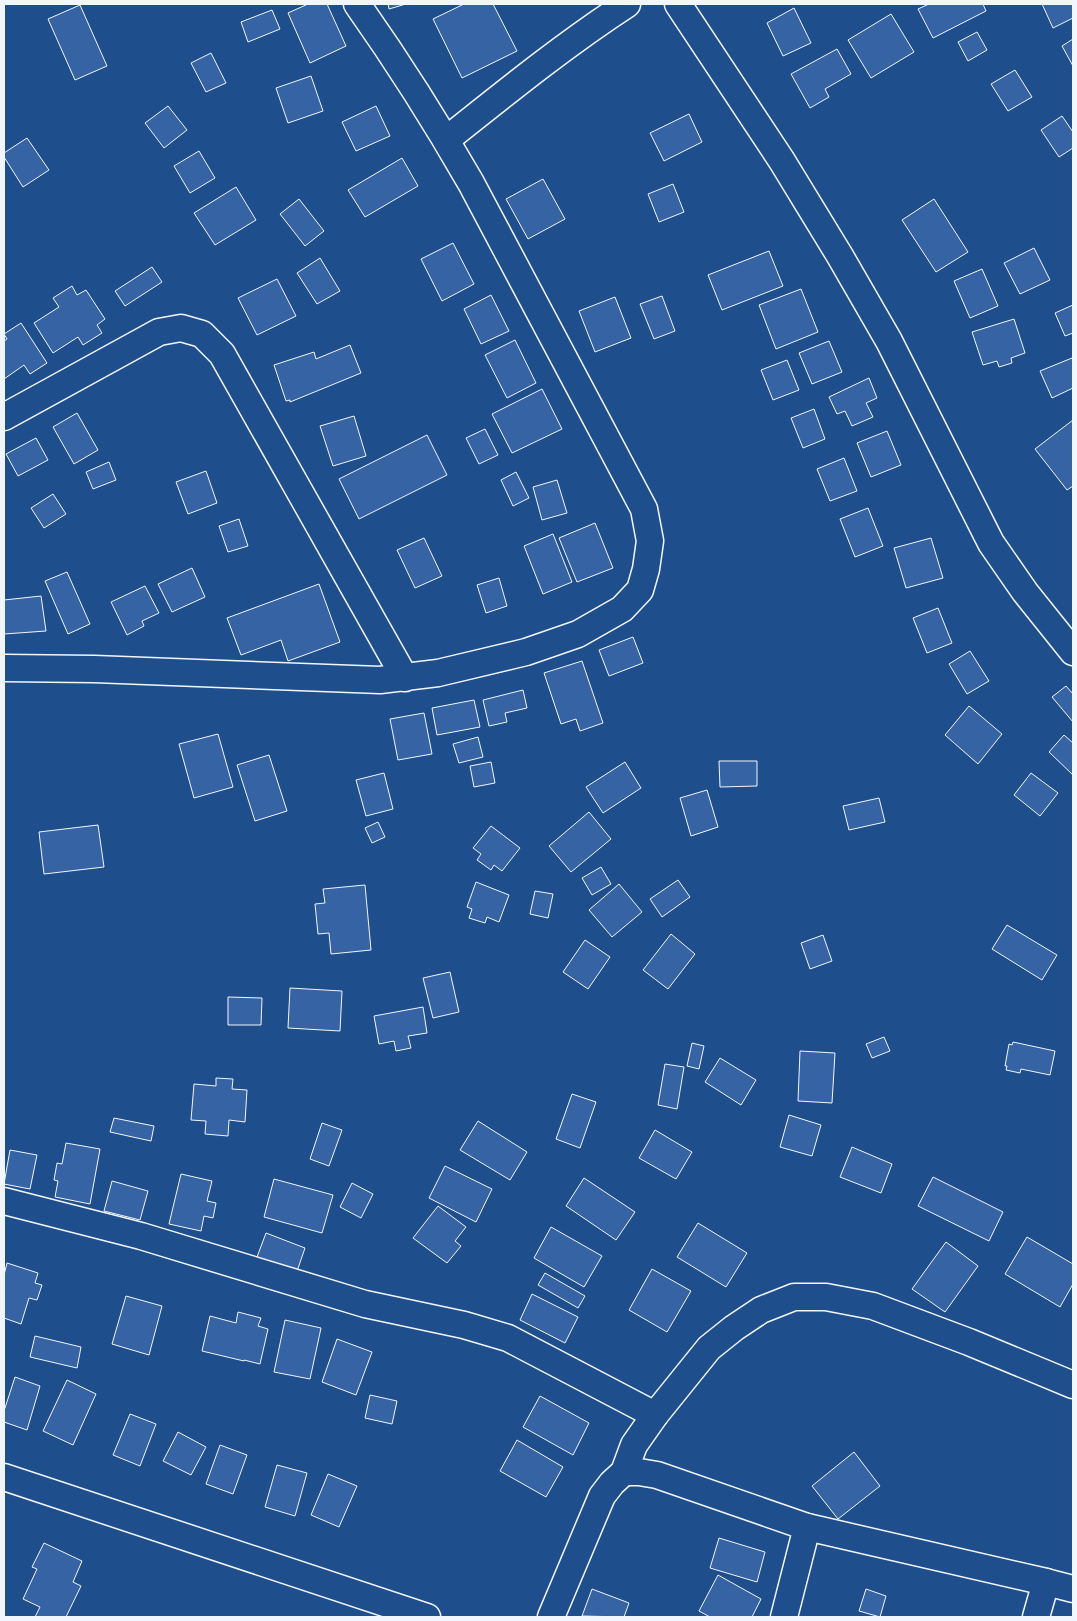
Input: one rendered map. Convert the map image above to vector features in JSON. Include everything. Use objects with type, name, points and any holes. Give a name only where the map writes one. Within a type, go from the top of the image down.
[{"type":"street","points":[[4,668],[380,680],[405,678],[438,673],[526,652],[578,634],[622,609],[640,590],[646,569],[650,541],[644,509],[476,192],[446,140],[357,4]]},
{"type":"street","points":[[446,140],[543,62],[591,27],[627,4]]},
{"type":"street","points":[[678,4],[782,161],[840,256],[889,341],[991,543],[1024,592],[1073,652]]},
{"type":"street","points":[[4,417],[159,332],[181,328],[202,334],[222,354],[405,678]]},
{"type":"street","points":[[4,1200],[141,1236],[366,1304],[464,1325],[508,1338],[655,1415]]},
{"type":"street","points":[[551,1617],[602,1496],[624,1472],[634,1445],[655,1415],[709,1348],[761,1310],[794,1297],[826,1297],[873,1306],[969,1342],[1073,1385]]},
{"type":"street","points":[[624,1472],[657,1474],[807,1528],[1073,1589]]},
{"type":"street","points":[[4,1477],[426,1617]]},
{"type":"street","points":[[784,1617],[807,1528]]},
{"type":"street","points":[[1036,1617],[1046,1582]]},
{"type":"building","points":[[308,4],[327,4],[346,46],[310,63],[288,13]]},
{"type":"building","points":[[388,4],[406,4],[389,9]]},
{"type":"building","points":[[464,4],[493,4],[517,51],[462,78],[433,19]]},
{"type":"building","points":[[929,4],[983,4],[986,11],[933,38],[918,9]]},
{"type":"building","points":[[1042,4],[1073,4],[1073,18],[1053,28]]},
{"type":"building","points":[[80,5],[107,66],[75,80],[48,19]]},
{"type":"building","points":[[794,8],[811,43],[783,56],[767,23]]},
{"type":"building","points":[[272,10],[280,29],[248,42],[241,22]]},
{"type":"building","points":[[891,14],[914,52],[871,78],[848,40]]},
{"type":"building","points":[[977,32],[987,50],[968,61],[958,42]]},
{"type":"building","points":[[1073,39],[1073,66],[1062,46]]},
{"type":"building","points":[[837,49],[851,74],[825,89],[829,97],[810,108],[791,74]]},
{"type":"building","points":[[211,53],[226,83],[206,92],[191,63]]},
{"type":"building","points":[[1015,70],[1032,97],[1008,111],[991,84]]},
{"type":"building","points":[[311,76],[323,111],[288,123],[276,88]]},
{"type":"building","points":[[168,106],[187,130],[164,148],[145,123]]},
{"type":"building","points":[[376,106],[390,136],[356,151],[342,122]]},
{"type":"building","points":[[689,114],[702,142],[664,161],[650,133]]},
{"type":"building","points":[[1062,116],[1073,132],[1073,148],[1059,157],[1041,130]]},
{"type":"building","points":[[27,138],[49,170],[23,187],[4,157],[4,153]]},
{"type":"building","points":[[199,151],[215,178],[190,193],[174,166]]},
{"type":"building","points":[[402,158],[418,186],[365,217],[348,190]]},
{"type":"building","points":[[543,179],[565,219],[528,239],[506,199]]},
{"type":"building","points":[[673,184],[684,212],[659,222],[648,194]]},
{"type":"building","points":[[236,187],[256,220],[215,245],[194,213]]},
{"type":"building","points":[[299,199],[324,231],[305,246],[280,214]]},
{"type":"building","points":[[934,199],[968,252],[936,272],[902,220]]},
{"type":"building","points":[[453,243],[474,284],[442,301],[421,259]]},
{"type":"building","points":[[1034,248],[1050,280],[1020,294],[1004,263]]},
{"type":"building","points":[[769,251],[783,286],[722,310],[708,275]]},
{"type":"building","points":[[320,258],[340,291],[317,304],[297,273]]},
{"type":"building","points":[[152,267],[162,282],[125,306],[115,291]]},
{"type":"building","points":[[982,269],[998,306],[970,318],[954,281]]},
{"type":"building","points":[[277,279],[296,316],[257,335],[238,298]]},
{"type":"building","points":[[72,286],[77,295],[86,290],[105,319],[97,325],[102,333],[83,345],[78,337],[53,353],[34,323],[59,307],[53,298]]},
{"type":"building","points":[[801,289],[818,332],[776,349],[759,305]]},
{"type":"building","points":[[491,295],[509,331],[481,344],[464,309]]},
{"type":"building","points":[[662,296],[675,331],[654,339],[640,304]]},
{"type":"building","points":[[615,297],[631,338],[595,352],[579,311]]},
{"type":"building","points":[[1073,305],[1073,333],[1065,336],[1055,313]]},
{"type":"building","points":[[1014,319],[1025,353],[1011,358],[1012,363],[999,367],[997,361],[983,365],[972,332]]},
{"type":"building","points":[[21,323],[47,363],[30,374],[24,365],[4,379],[4,341],[7,339],[4,334]]},
{"type":"building","points":[[515,340],[536,383],[507,398],[485,355]]},
{"type":"building","points":[[829,341],[842,372],[812,384],[799,353]]},
{"type":"building","points":[[350,345],[361,373],[290,402],[290,400],[286,401],[274,365],[314,352],[316,359]]},
{"type":"building","points":[[1072,358],[1073,388],[1052,398],[1040,371]]},
{"type":"building","points":[[787,360],[799,390],[773,400],[761,370]]},
{"type":"building","points":[[869,378],[877,398],[866,403],[873,417],[852,426],[845,411],[837,414],[829,397]]},
{"type":"building","points":[[542,389],[562,429],[512,453],[492,414]]},
{"type":"building","points":[[814,409],[825,439],[803,448],[791,418]]},
{"type":"building","points":[[77,413],[98,450],[74,464],[53,427]]},
{"type":"building","points":[[354,416],[366,456],[333,466],[320,426]]},
{"type":"building","points":[[1073,420],[1073,486],[1067,490],[1035,449]]},
{"type":"building","points":[[485,429],[498,455],[479,464],[466,438]]},
{"type":"building","points":[[887,431],[901,465],[871,477],[857,443]]},
{"type":"building","points":[[427,435],[447,475],[359,519],[339,479]]},
{"type":"building","points":[[36,438],[48,460],[18,476],[6,454]]},
{"type":"building","points":[[844,458],[857,491],[830,501],[817,469]]},
{"type":"building","points":[[109,462],[116,480],[93,489],[86,472]]},
{"type":"building","points":[[206,471],[217,503],[188,514],[176,482]]},
{"type":"building","points":[[516,472],[529,498],[513,506],[501,480]]},
{"type":"building","points":[[557,480],[567,513],[542,520],[533,487]]},
{"type":"building","points":[[53,494],[66,514],[44,528],[31,508]]},
{"type":"building","points":[[868,508],[883,546],[855,557],[840,519]]},
{"type":"building","points":[[239,519],[248,546],[228,552],[219,526]]},
{"type":"building","points":[[595,523],[613,568],[577,582],[559,538]]},
{"type":"building","points":[[553,534],[572,582],[543,594],[524,546]]},
{"type":"building","points":[[424,538],[442,576],[415,588],[397,550]]},
{"type":"building","points":[[931,538],[943,578],[906,588],[894,548]]},
{"type":"building","points":[[192,568],[205,597],[172,612],[158,584]]},
{"type":"building","points":[[67,572],[90,624],[68,634],[45,581]]},
{"type":"building","points":[[499,578],[507,606],[486,613],[477,585]]},
{"type":"building","points":[[319,584],[340,642],[288,661],[281,640],[241,655],[227,618]]},
{"type":"building","points":[[145,586],[159,613],[142,621],[144,626],[127,635],[111,602]]},
{"type":"building","points":[[41,596],[46,631],[4,634],[4,600]]},
{"type":"building","points":[[938,608],[952,643],[927,653],[913,618]]},
{"type":"building","points":[[633,637],[643,663],[609,676],[599,650]]},
{"type":"building","points":[[970,651],[989,681],[967,694],[949,664]]},
{"type":"building","points":[[582,661],[603,723],[580,731],[576,719],[561,724],[544,673]]},
{"type":"building","points":[[1066,686],[1073,694],[1073,722],[1052,697]]},
{"type":"building","points":[[523,690],[527,708],[505,713],[507,722],[489,726],[483,700]]},
{"type":"building","points":[[474,700],[480,727],[437,735],[432,708]]},
{"type":"building","points":[[969,706],[1002,734],[978,764],[945,735]]},
{"type":"building","points":[[424,713],[432,754],[398,760],[390,719]]},
{"type":"building","points":[[218,734],[233,787],[194,798],[179,744]]},
{"type":"building","points":[[1064,735],[1073,743],[1073,775],[1049,752]]},
{"type":"building","points":[[478,737],[483,757],[459,763],[453,744]]},
{"type":"building","points":[[269,755],[287,811],[255,821],[237,765]]},
{"type":"building","points":[[719,761],[757,761],[757,786],[720,787]]},
{"type":"building","points":[[491,762],[495,783],[474,787],[470,766]]},
{"type":"building","points":[[625,762],[641,788],[603,813],[586,787]]},
{"type":"building","points":[[384,773],[393,809],[366,816],[356,780]]},
{"type":"building","points":[[1031,773],[1058,793],[1040,816],[1014,795]]},
{"type":"building","points":[[707,790],[718,827],[691,836],[680,798]]},
{"type":"building","points":[[879,798],[885,822],[849,830],[843,806]]},
{"type":"building","points":[[589,812],[611,839],[571,872],[549,846]]},
{"type":"building","points":[[378,822],[385,837],[372,843],[365,828]]},
{"type":"building","points":[[98,825],[104,867],[44,874],[39,832]]},
{"type":"building","points":[[491,826],[520,848],[502,871],[494,865],[491,870],[477,860],[481,854],[473,848]]},
{"type":"building","points":[[601,867],[611,884],[592,895],[582,878]]},
{"type":"building","points":[[678,880],[690,897],[662,917],[650,899]]},
{"type":"building","points":[[476,882],[509,895],[499,922],[487,917],[485,923],[469,918],[472,909],[467,907]]},
{"type":"building","points":[[619,884],[642,912],[612,937],[589,910]]},
{"type":"building","points":[[365,885],[371,950],[331,954],[329,933],[318,934],[315,904],[325,903],[323,889]]},
{"type":"building","points":[[535,891],[553,894],[548,918],[530,914]]},
{"type":"building","points":[[1007,925],[1057,955],[1042,980],[992,949]]},
{"type":"building","points":[[671,934],[695,954],[668,989],[643,970]]},
{"type":"building","points":[[823,935],[832,961],[810,969],[801,943]]},
{"type":"building","points":[[585,940],[610,957],[588,989],[563,972]]},
{"type":"building","points":[[450,972],[459,1012],[433,1018],[423,978]]},
{"type":"building","points":[[290,988],[342,991],[340,1031],[288,1028]]},
{"type":"building","points":[[228,997],[262,998],[261,1025],[228,1025]]},
{"type":"building","points":[[423,1007],[427,1033],[408,1036],[411,1048],[396,1051],[394,1041],[379,1044],[374,1016]]},
{"type":"building","points":[[884,1037],[890,1051],[872,1058],[866,1044]]},
{"type":"building","points":[[1013,1042],[1055,1051],[1050,1075],[1021,1069],[1020,1073],[1006,1070],[1009,1044],[1012,1045]]},
{"type":"building","points":[[692,1043],[704,1046],[699,1069],[687,1066]]},
{"type":"building","points":[[800,1051],[835,1053],[832,1103],[798,1101]]},
{"type":"building","points":[[720,1058],[756,1080],[741,1105],[705,1082]]},
{"type":"building","points":[[665,1064],[684,1067],[677,1109],[658,1105]]},
{"type":"building","points":[[216,1078],[233,1079],[232,1089],[247,1090],[245,1122],[229,1120],[228,1136],[205,1134],[206,1121],[191,1120],[194,1084],[216,1086]]},
{"type":"building","points":[[572,1094],[596,1102],[580,1148],[556,1139]]},
{"type":"building","points":[[789,1115],[821,1125],[812,1156],[780,1147]]},
{"type":"building","points":[[114,1118],[154,1126],[151,1141],[110,1132]]},
{"type":"building","points":[[478,1121],[527,1152],[510,1180],[460,1150]]},
{"type":"building","points":[[322,1123],[342,1130],[329,1166],[310,1159]]},
{"type":"building","points":[[655,1130],[692,1152],[676,1179],[639,1158]]},
{"type":"building","points":[[66,1143],[100,1149],[90,1204],[55,1197],[58,1181],[54,1180],[57,1163],[62,1164]]},
{"type":"building","points":[[852,1147],[892,1164],[881,1193],[840,1177]]},
{"type":"building","points":[[10,1150],[37,1155],[30,1189],[4,1184]]},
{"type":"building","points":[[445,1166],[492,1189],[476,1222],[429,1198]]},
{"type":"building","points":[[181,1174],[212,1181],[207,1201],[216,1203],[213,1218],[204,1216],[201,1231],[169,1224]]},
{"type":"building","points":[[933,1177],[1003,1212],[989,1241],[918,1206]]},
{"type":"building","points":[[584,1178],[635,1212],[616,1240],[566,1206]]},
{"type":"building","points":[[274,1179],[333,1195],[322,1233],[264,1217]]},
{"type":"building","points":[[112,1181],[148,1191],[140,1220],[104,1211]]},
{"type":"building","points":[[352,1183],[373,1194],[361,1218],[340,1207]]},
{"type":"building","points":[[438,1206],[466,1227],[455,1241],[461,1246],[447,1263],[413,1238]]},
{"type":"building","points":[[698,1223],[747,1253],[726,1287],[677,1257]]},
{"type":"building","points":[[551,1227],[602,1256],[584,1287],[534,1258]]},
{"type":"building","points":[[266,1233],[305,1248],[294,1280],[254,1265]]},
{"type":"building","points":[[1027,1237],[1073,1264],[1073,1284],[1060,1307],[1005,1274]]},
{"type":"building","points":[[946,1242],[978,1266],[945,1312],[912,1289]]},
{"type":"building","points":[[7,1263],[38,1273],[35,1283],[42,1285],[37,1300],[29,1298],[21,1324],[4,1318],[4,1275]]},
{"type":"building","points":[[652,1269],[691,1291],[667,1332],[629,1310]]},
{"type":"building","points":[[545,1273],[585,1296],[578,1308],[538,1285]]},
{"type":"building","points":[[532,1294],[578,1317],[565,1343],[520,1320]]},
{"type":"building","points":[[126,1296],[162,1306],[149,1355],[112,1344]]},
{"type":"building","points":[[238,1312],[261,1318],[258,1326],[268,1329],[260,1364],[202,1351],[210,1316],[236,1323]]},
{"type":"building","points":[[285,1320],[321,1328],[310,1379],[274,1372]]},
{"type":"building","points":[[35,1336],[81,1347],[77,1368],[30,1357]]},
{"type":"building","points":[[337,1339],[372,1352],[356,1395],[322,1382]]},
{"type":"building","points":[[15,1377],[40,1386],[27,1430],[4,1422],[4,1411]]},
{"type":"building","points":[[67,1380],[96,1394],[73,1445],[43,1431]]},
{"type":"building","points":[[370,1395],[397,1401],[392,1424],[365,1418]]},
{"type":"building","points":[[540,1396],[589,1423],[573,1455],[523,1427]]},
{"type":"building","points":[[130,1414],[156,1424],[140,1466],[113,1455]]},
{"type":"building","points":[[178,1432],[206,1447],[191,1475],[163,1461]]},
{"type":"building","points":[[517,1440],[563,1467],[546,1497],[500,1471]]},
{"type":"building","points":[[220,1445],[247,1455],[233,1494],[206,1484]]},
{"type":"building","points":[[854,1452],[880,1486],[838,1519],[812,1486]]},
{"type":"building","points":[[277,1465],[307,1473],[295,1516],[265,1507]]},
{"type":"building","points":[[328,1474],[357,1486],[339,1527],[311,1515]]},
{"type":"building","points":[[719,1538],[765,1552],[757,1582],[710,1568]]},
{"type":"building","points":[[44,1543],[82,1561],[73,1582],[81,1586],[66,1617],[35,1617],[40,1607],[23,1599],[37,1569],[32,1567]]},
{"type":"building","points":[[718,1575],[761,1599],[752,1617],[710,1617],[699,1611]]},
{"type":"building","points":[[592,1589],[629,1603],[624,1617],[582,1616]]},
{"type":"building","points":[[866,1589],[886,1596],[880,1617],[859,1611]]}]
